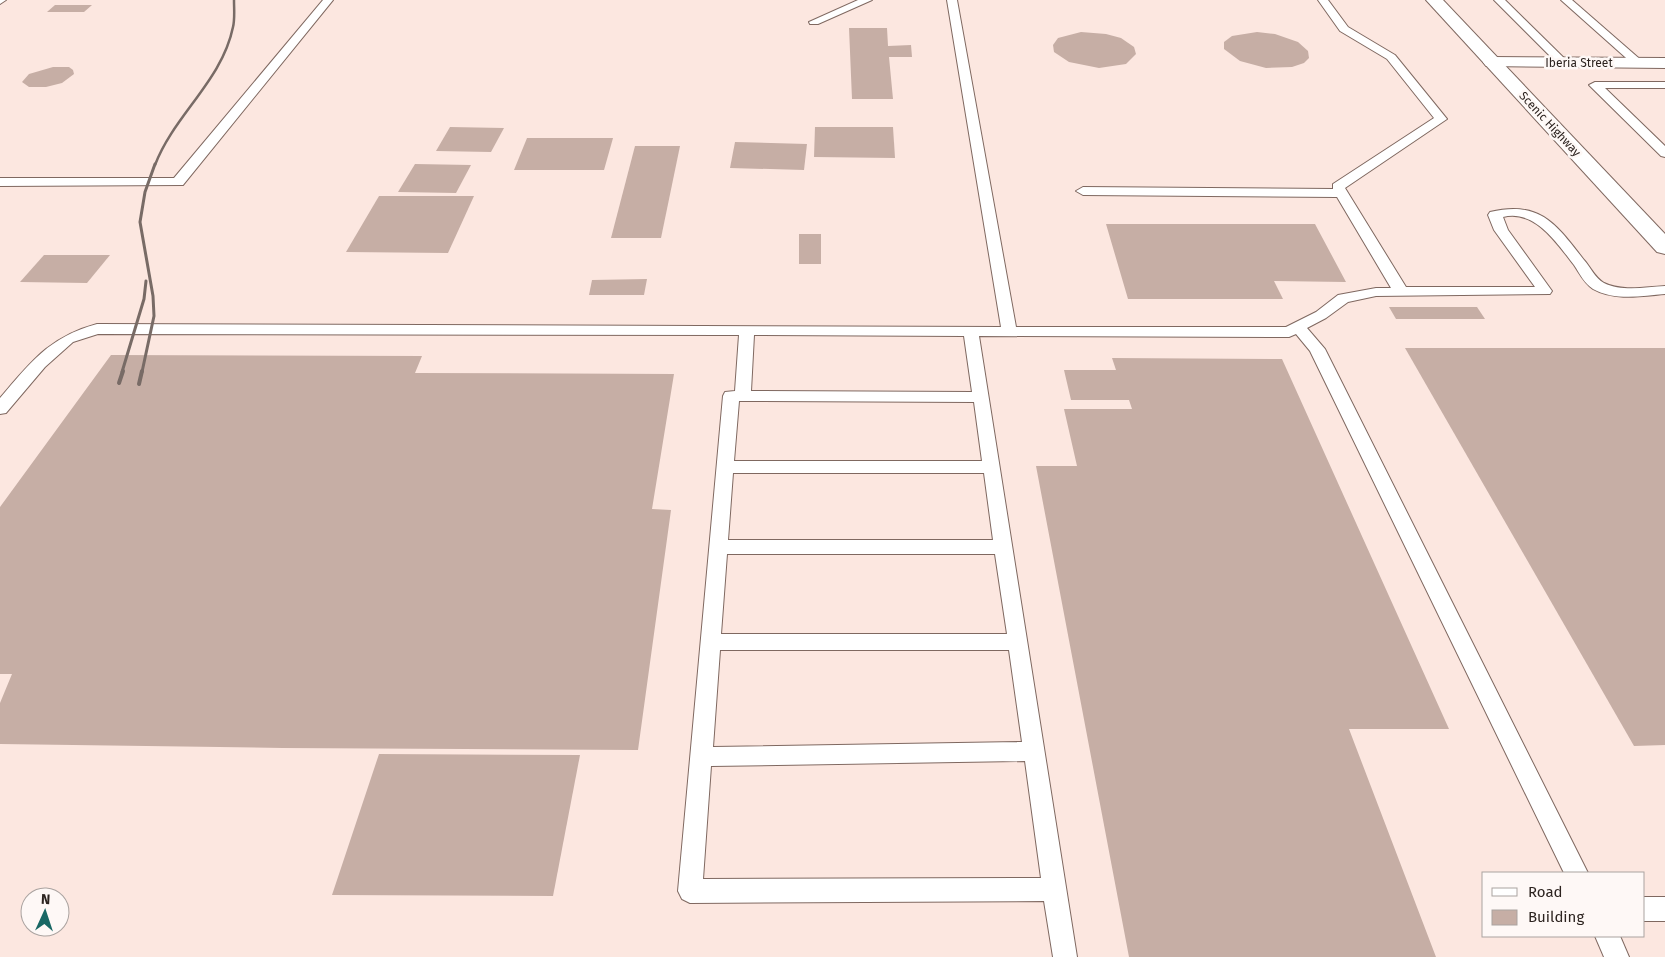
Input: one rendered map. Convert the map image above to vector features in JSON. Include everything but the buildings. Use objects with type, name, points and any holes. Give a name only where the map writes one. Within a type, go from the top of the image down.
[{"type":"main road","name":"Scenic Highway","points":[[1434,0],[1665,247]]},
{"type":"main road","name":"Iberia Street","points":[[1492,62],[1665,63]]},
{"type":"lane","points":[[0,182],[178,182],[328,0]]},
{"type":"lane","points":[[814,22],[867,0]]},
{"type":"lane","points":[[952,0],[1009,331]]},
{"type":"lane","points":[[1323,0],[1344,29],[1391,56],[1441,119],[1338,187],[1400,292]]},
{"type":"lane","points":[[1499,0],[1563,63]]},
{"type":"lane","points":[[1566,0],[1638,63]]},
{"type":"lane","points":[[1665,85],[1595,85],[1665,153]]},
{"type":"lane","points":[[1083,191],[1342,193]]},
{"type":"lane","points":[[0,409],[39,363],[68,339],[97,329],[1289,332],[1321,315],[1343,298],[1376,292],[1545,291],[1501,230],[1495,215],[1505,211],[1525,211],[1543,221],[1560,237],[1594,283],[1612,290],[1665,290]]},
{"type":"lane","points":[[1298,327],[1317,349],[1576,872]]},
{"type":"lane","points":[[743,396],[747,331]]},
{"type":"lane","points":[[971,331],[1065,957]]},
{"type":"lane","points":[[981,397],[731,396],[690,891],[1055,889]]},
{"type":"lane","points":[[725,466],[991,467]]},
{"type":"lane","points":[[719,547],[1004,548]]},
{"type":"lane","points":[[710,642],[1017,642]]},
{"type":"lane","points":[[701,756],[1034,751]]},
{"type":"lane","points":[[1645,909],[1665,909]]},
{"type":"lane","points":[[1607,937],[1617,957]]},
{"type":"railway","points":[[155,165],[163,147],[219,64],[233,27],[234,0]]},
{"type":"railway","points":[[142,372],[154,316],[153,296],[140,222],[145,192],[155,164]]},
{"type":"railway","points":[[122,372],[144,299],[146,281]]},
{"type":"railway","points":[[119,383],[123,371]]},
{"type":"railway","points":[[139,384],[142,371]]}]
